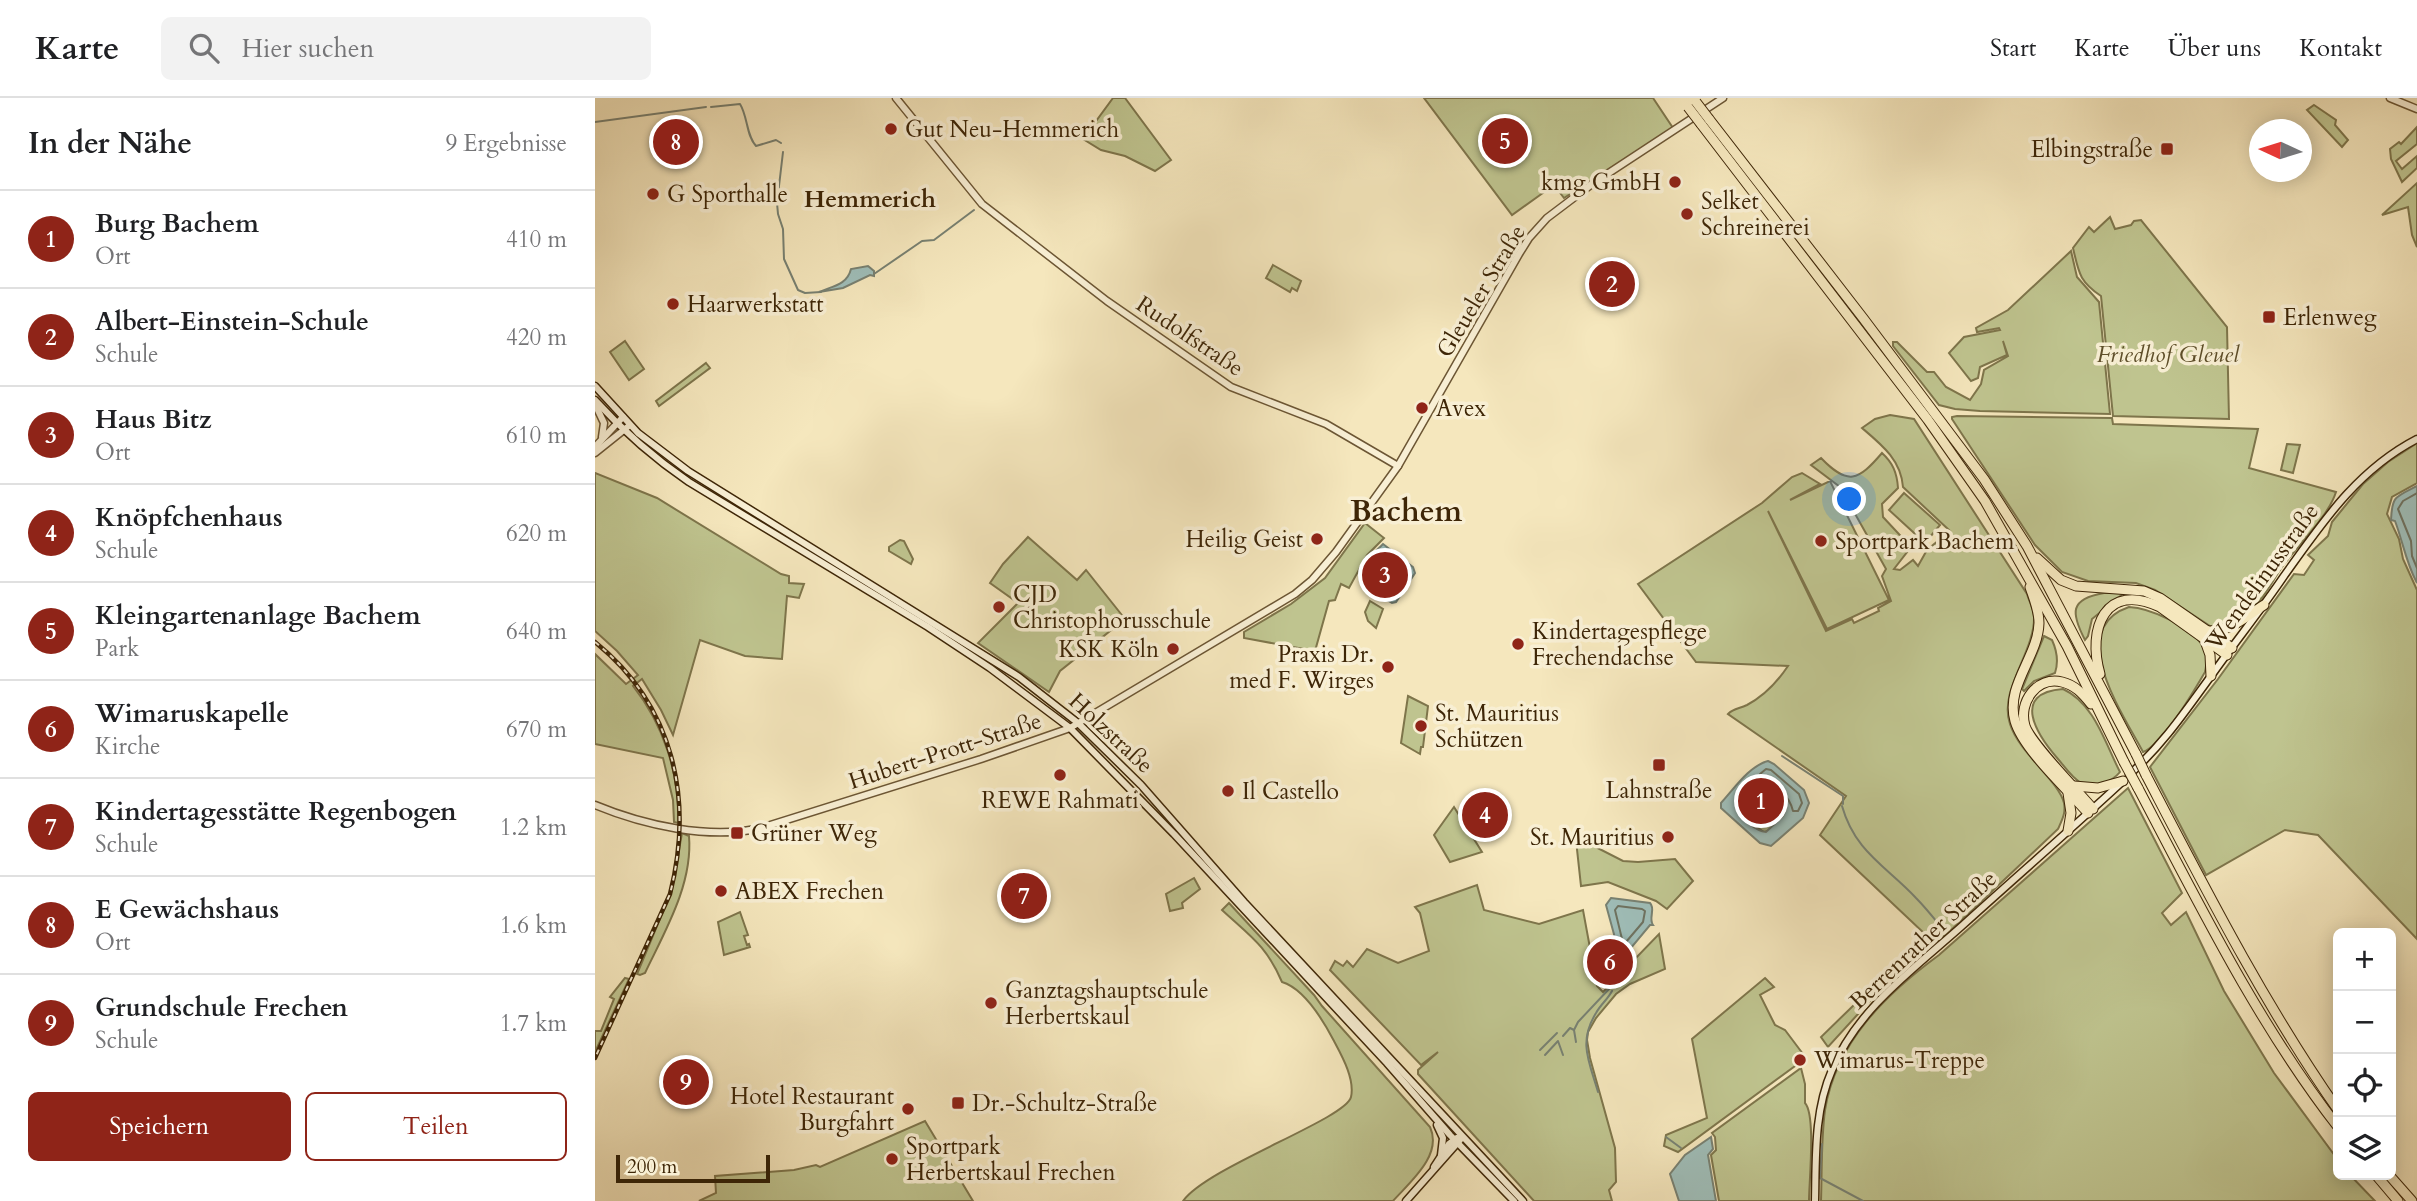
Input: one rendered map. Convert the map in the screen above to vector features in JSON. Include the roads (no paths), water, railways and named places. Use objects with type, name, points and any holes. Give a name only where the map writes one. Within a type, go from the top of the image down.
[{"type":"highway","points":[[1682,98],[1693,102],[1705,122],[1928,420],[1985,501],[2019,559],[2229,959],[2298,1070],[2333,1120]]},
{"type":"highway","points":[[1705,122],[1943,421],[2027,546],[2239,952],[2289,1037],[2333,1103]]},
{"type":"highway","points":[[2027,546],[2047,569],[2061,580],[2076,586],[2144,591],[2160,598],[2229,652]]},
{"type":"highway","points":[[2019,559],[2039,621],[2035,647],[2017,687],[2013,705],[2014,719],[2027,743],[2070,787],[2067,831]]},
{"type":"highway","points":[[2105,693],[2095,659],[2094,643],[2102,617],[2117,603],[2127,600],[2150,602],[2205,634],[2229,629],[2264,605]]},
{"type":"highway","points":[[2205,634],[2211,676]]},
{"type":"highway","points":[[2091,811],[2030,736],[2023,714],[2028,696],[2044,682],[2054,680],[2076,687],[2104,720]]},
{"type":"highway","points":[[2070,787],[2098,788],[2123,781]]},
{"type":"highway","points":[[2380,1180],[2398,1201]]},
{"type":"highway","points":[[2393,1180],[2412,1201]]},
{"type":"main road","name":"Rudolfstraße","points":[[896,98],[982,204],[1107,301],[1223,383],[1327,424],[1398,466]]},
{"type":"main road","name":"Gleueler Straße","points":[[1364,513],[1398,466],[1520,254],[1538,228],[1592,184],[1723,98]]},
{"type":"main road","points":[[2391,98],[2417,109]]},
{"type":"main road","name":"Holzstraße","points":[[595,386],[630,425],[704,482],[1009,670],[1078,723],[1141,785],[1244,902],[1523,1201]]},
{"type":"main road","name":"Holzstraße","points":[[595,402],[658,460],[689,482],[928,627],[990,668],[1070,728],[1183,844],[1514,1201]]},
{"type":"main road","name":"Holzstraße","points":[[595,402],[604,423],[601,440]]},
{"type":"main road","points":[[595,447],[623,417]]},
{"type":"main road","points":[[595,453],[630,425]]},
{"type":"main road","name":"Wendelinusstraße","points":[[2091,811],[2153,753],[2183,717],[2349,490],[2378,463],[2417,439]]},
{"type":"main road","name":"Hubert-Prott-Straße","points":[[595,805],[653,824],[737,833],[761,828],[981,759],[1070,728],[1295,594],[1312,580],[1364,513]]},
{"type":"main road","name":"Berrenrather Straße","points":[[1815,1201],[1817,1140],[1823,1096],[1833,1067],[1860,1020],[2091,811]]},
{"type":"main road","points":[[1431,1114],[1443,1138],[1444,1156]]},
{"type":"main road","points":[[1406,1201],[1462,1135]]},
{"type":"main road","points":[[1444,1156],[1461,1154],[1472,1157]]},
{"type":"water","points":[[868,266],[874,271],[874,276],[870,275],[843,288],[819,292],[843,282],[851,269]]},
{"type":"water","points":[[2417,486],[2417,583],[2395,521],[2391,520],[2392,506],[2396,498]]},
{"type":"water","points":[[1383,544],[1413,567],[1415,573],[1396,602],[1392,603],[1362,585],[1360,581],[1369,558]],"holes":[[[1385,550],[1398,560],[1396,563],[1408,573],[1390,598],[1364,582],[1374,561]]]},
{"type":"water","points":[[1768,761],[1774,764],[1804,790],[1809,803],[1803,818],[1771,846],[1760,843],[1721,808],[1721,803],[1737,785]],"holes":[[[1759,786],[1771,792],[1786,809],[1783,816],[1766,832],[1749,824],[1737,810],[1742,800]]]},
{"type":"water","points":[[1611,898],[1650,903],[1652,908],[1653,925],[1650,925],[1621,960],[1606,905]]},
{"type":"water","points":[[1711,1137],[1713,1149],[1708,1155],[1716,1201],[1679,1201],[1670,1174],[1685,1155]]},
{"type":"waterway","points":[[711,107],[740,104],[750,137],[756,146],[776,140],[781,143]]},
{"type":"waterway","points":[[595,122],[706,107]]},
{"type":"waterway","points":[[783,152],[777,203],[783,229],[784,259],[798,290],[805,293],[821,292]]},
{"type":"waterway","points":[[874,274],[922,241],[934,240],[974,210]]},
{"type":"waterway","points":[[1782,756],[1843,796],[1843,804]]},
{"type":"waterway","points":[[1842,806],[1863,847],[1919,901],[1941,927]]},
{"type":"waterway","points":[[1563,1036],[1570,1028],[1574,1030],[1578,1022],[1609,989]]},
{"type":"waterway","points":[[1598,1092],[1587,1052],[1587,1033],[1596,1013],[1612,991]]},
{"type":"waterway","points":[[1574,1030],[1576,1042]]},
{"type":"waterway","points":[[1540,1050],[1557,1033]]},
{"type":"waterway","points":[[1545,1055],[1558,1041],[1563,1055]]},
{"type":"waterway","points":[[1666,1137],[1681,1148]]},
{"type":"waterway","points":[[1822,1144],[1820,1178],[1863,1201]]},
{"type":"railway","points":[[595,642],[622,667],[643,695],[660,725],[671,756],[678,789],[680,824],[670,894],[595,1058]]},
{"type":"place","name":"Gut Neu-Hemmerich","points":[[891,129]]},
{"type":"place","name":"Kleingartenanlage Bachem","points":[[1505,141]]},
{"type":"place","name":"E Gewächshaus","points":[[676,142]]},
{"type":"place","name":"Elbingstraße","points":[[2167,149]]},
{"type":"place","name":"kmg GmbH","points":[[1675,182]]},
{"type":"place","name":"G Sporthalle","points":[[653,194]]},
{"type":"place","name":"Selket Schreinerei","points":[[1687,214]]},
{"type":"place","name":"Albert-Einstein-Schule","points":[[1612,284]]},
{"type":"place","name":"Haarwerkstatt","points":[[673,304]]},
{"type":"place","name":"Erlenweg","points":[[2269,317]]},
{"type":"place","name":"Avex","points":[[1422,408]]},
{"type":"place","name":"Heilig Geist","points":[[1317,539]]},
{"type":"place","name":"Sportpark Bachem","points":[[1821,541]]},
{"type":"place","name":"Haus Bitz","points":[[1385,575]]},
{"type":"place","name":"CJD Christophorusschule","points":[[999,607]]},
{"type":"place","name":"Kindertagespflege Frechendachse","points":[[1518,644]]},
{"type":"place","name":"KSK Köln","points":[[1173,649]]},
{"type":"place","name":"Praxis Dr. med F. Wirges","points":[[1388,667]]},
{"type":"place","name":"St. Mauritius Schützen","points":[[1421,726]]},
{"type":"place","name":"Lahnstraße","points":[[1659,765]]},
{"type":"place","name":"REWE Rahmati","points":[[1060,775]]},
{"type":"place","name":"Il Castello","points":[[1228,791]]},
{"type":"place","name":"Burg Bachem","points":[[1761,801]]},
{"type":"place","name":"Knöpfchenhaus","points":[[1485,815]]},
{"type":"place","name":"Grüner Weg","points":[[737,833]]},
{"type":"place","name":"St. Mauritius","points":[[1668,837]]},
{"type":"place","name":"ABEX Frechen","points":[[721,891]]},
{"type":"place","name":"Kindertagesstätte Regenbogen","points":[[1024,896]]},
{"type":"place","name":"Wimaruskapelle","points":[[1610,962]]},
{"type":"place","name":"Ganztagshauptschule Herbertskaul","points":[[991,1003]]},
{"type":"place","name":"Wimarus-Treppe","points":[[1800,1060]]},
{"type":"place","name":"Grundschule Frechen","points":[[686,1082]]},
{"type":"place","name":"Dr.-Schultz-Straße","points":[[958,1103]]},
{"type":"place","name":"Hotel Restaurant Burgfahrt","points":[[908,1109]]},
{"type":"place","name":"Sportpark Herbertskaul Frechen","points":[[892,1159]]},
{"type":"district","name":"Hemmerich","points":[[870,199]]},
{"type":"district","name":"Bachem","points":[[1406,511]]},
{"type":"park label","name":"Friedhof Gleuel","points":[[2168,354]]}]
